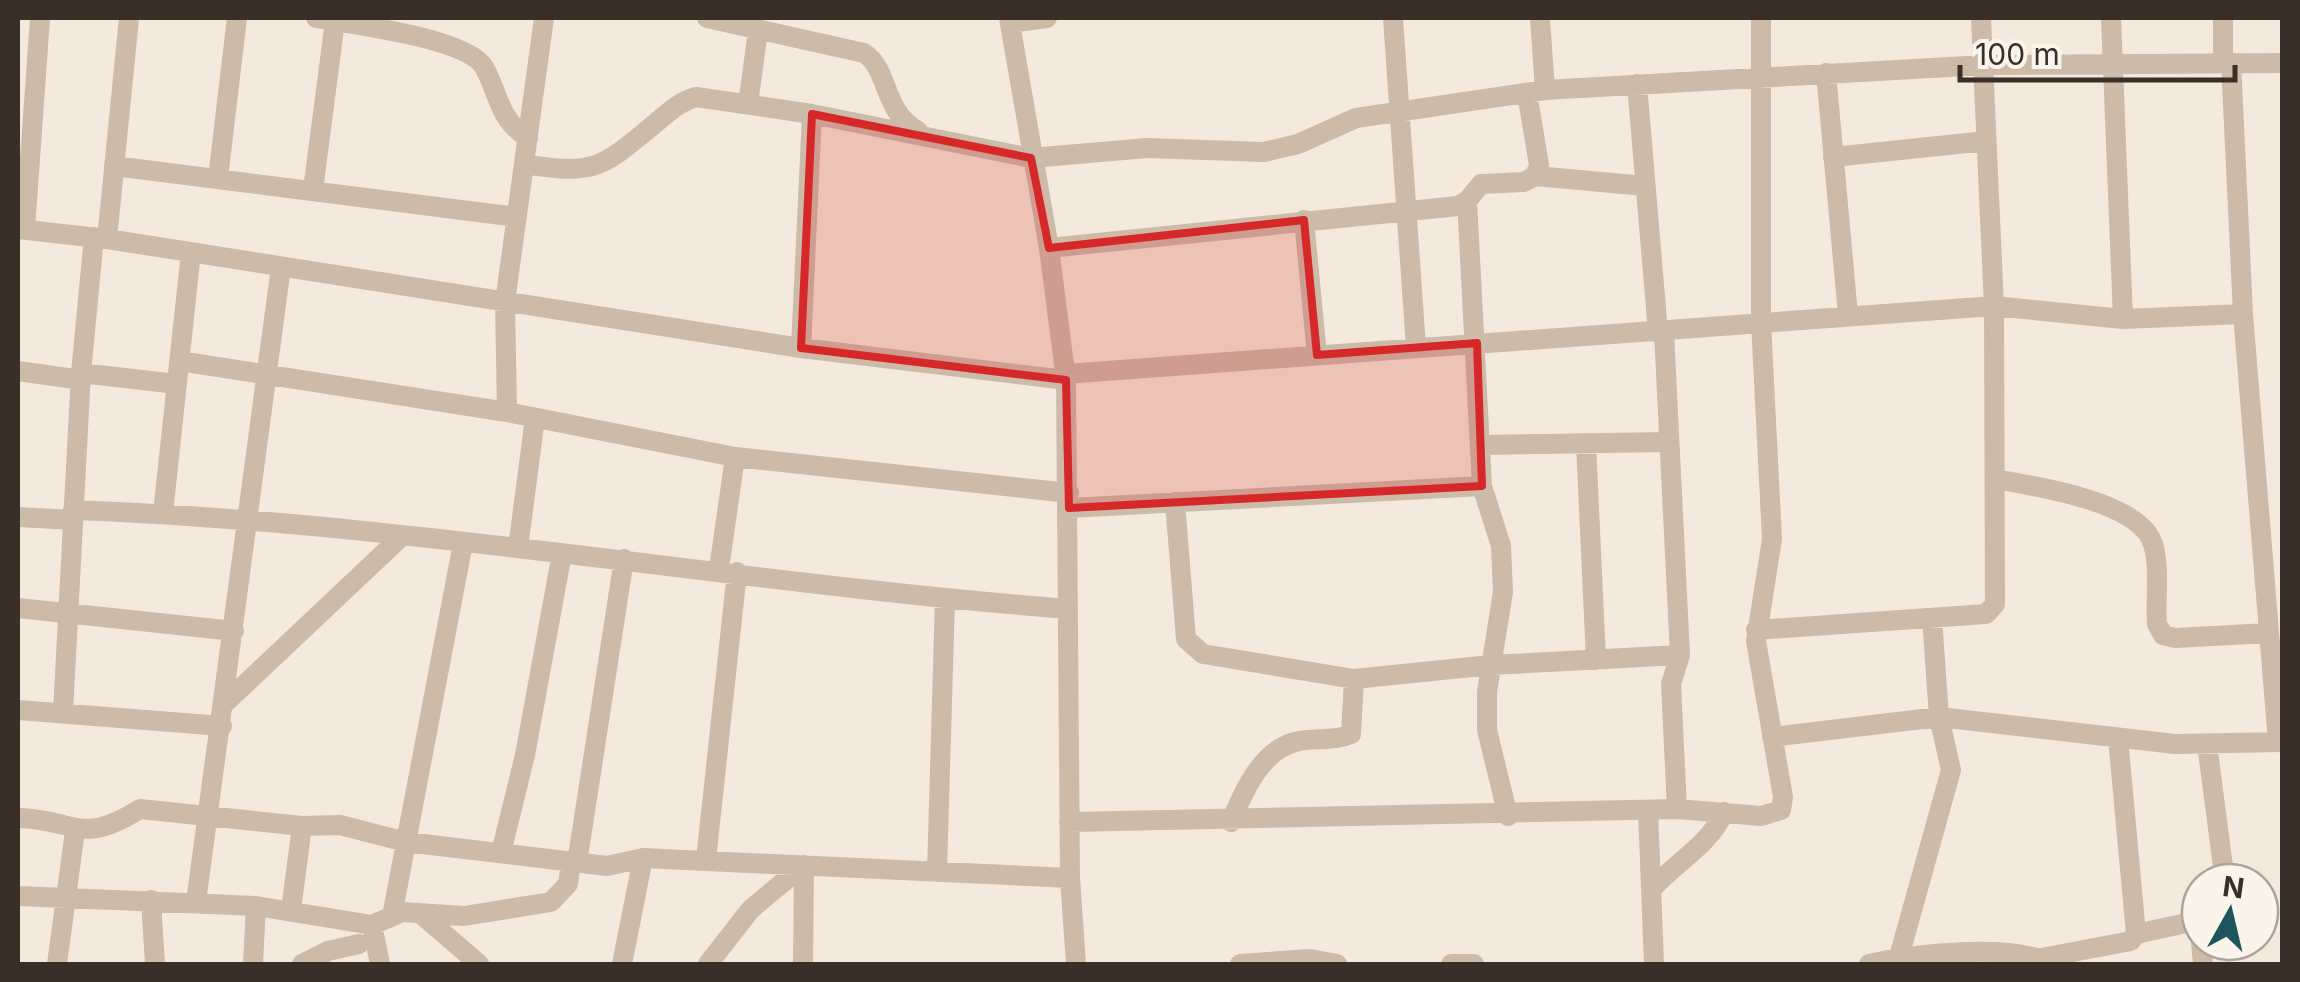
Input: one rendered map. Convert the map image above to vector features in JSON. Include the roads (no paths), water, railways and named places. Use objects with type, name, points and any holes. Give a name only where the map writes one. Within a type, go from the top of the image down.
[{"type":"street","points":[[40,18],[21,229],[100,238],[801,348],[1066,377],[1477,342],[1994,306],[2123,319],[2242,314]]},
{"type":"street","points":[[63,712],[81,376],[114,166],[130,18]]},
{"type":"street","points":[[218,178],[237,18]]},
{"type":"street","points":[[506,412],[505,302],[544,18]]},
{"type":"street","points":[[707,18],[766,28],[864,53],[874,59],[900,119],[928,136]]},
{"type":"street","points":[[1047,18],[1009,20],[1049,248],[1066,377],[1069,822],[1076,964]]},
{"type":"street","points":[[1394,18],[1416,347]]},
{"type":"street","points":[[1535,176],[1539,165],[1536,91],[1540,18]]},
{"type":"street","points":[[1069,822],[1231,822],[1677,809],[1761,816],[1782,810],[1756,630],[1772,539],[1762,322],[1761,18]]},
{"type":"street","points":[[1756,630],[1986,614],[1995,604],[1994,306],[1981,18]]},
{"type":"street","points":[[2112,18],[2123,319]]},
{"type":"street","points":[[1772,737],[1939,717],[2118,738],[2208,744],[2280,742],[2242,314],[2222,18]]},
{"type":"street","points":[[313,190],[326,19],[459,48],[474,56],[484,66],[499,110],[512,127],[528,138]]},
{"type":"street","points":[[748,104],[766,28]]},
{"type":"street","points":[[524,164],[582,170],[608,162],[687,99],[812,114],[1031,158],[1146,148],[1264,152],[1298,144],[1356,118],[1536,91],[1984,65],[2282,63]]},
{"type":"street","points":[[1826,73],[1848,315]]},
{"type":"street","points":[[1637,84],[1670,442],[1680,655],[1671,684],[1677,809]]},
{"type":"street","points":[[801,348],[812,114]]},
{"type":"street","points":[[1834,157],[1986,140]]},
{"type":"street","points":[[114,166],[517,217]]},
{"type":"street","points":[[1508,816],[1487,730],[1502,565],[1501,546],[1482,486],[1467,201],[1480,184],[1524,182],[1535,176],[1645,186]]},
{"type":"street","points":[[1049,248],[1467,201]]},
{"type":"street","points":[[1304,220],[1317,355]]},
{"type":"street","points":[[163,513],[191,252]]},
{"type":"street","points":[[196,902],[281,266]]},
{"type":"street","points":[[180,361],[506,412],[735,458],[1069,500],[1175,502],[1482,486]]},
{"type":"street","points":[[18,371],[177,384]]},
{"type":"street","points":[[518,548],[535,418]]},
{"type":"street","points":[[1480,445],[1670,442]]},
{"type":"street","points":[[1586,443],[1596,660]]},
{"type":"street","points":[[706,860],[735,458]]},
{"type":"street","points":[[1994,479],[2059,491],[2103,506],[2144,530],[2152,542],[2156,624],[2163,634],[2175,638],[2269,634]]},
{"type":"street","points":[[1175,502],[1186,639],[1192,648],[1250,664],[1354,679],[1491,665],[1680,655]]},
{"type":"street","points":[[18,517],[163,513],[249,520],[728,570],[945,599],[1068,608]]},
{"type":"street","points":[[18,710],[223,715],[402,536]]},
{"type":"street","points":[[392,916],[463,543]]},
{"type":"street","points":[[501,853],[525,755],[562,553]]},
{"type":"street","points":[[352,964],[372,925],[392,916],[464,916],[506,906],[551,902],[568,884],[624,559]]},
{"type":"street","points":[[937,872],[945,599]]},
{"type":"street","points":[[18,608],[234,631]]},
{"type":"street","points":[[1900,957],[1951,770],[1939,717],[1932,618]]},
{"type":"street","points":[[1231,822],[1245,788],[1280,749],[1294,742],[1351,734],[1354,679]]},
{"type":"street","points":[[1870,964],[1900,957],[2023,954],[2047,961],[2131,942],[2136,934],[2118,738]]},
{"type":"street","points":[[2208,744],[2223,862]]},
{"type":"street","points":[[18,818],[74,831],[119,822],[140,809],[302,826],[340,825],[406,842],[607,866],[643,858],[1070,878]]},
{"type":"street","points":[[1648,810],[1654,964]]},
{"type":"street","points":[[1651,890],[1672,864],[1708,838],[1724,812]]},
{"type":"street","points":[[291,910],[302,826]]},
{"type":"street","points":[[57,964],[74,831]]},
{"type":"street","points":[[622,964],[643,858]]},
{"type":"street","points":[[708,964],[751,909],[804,865]]},
{"type":"street","points":[[803,964],[804,865]]},
{"type":"street","points":[[18,896],[256,906],[372,925]]},
{"type":"street","points":[[151,900],[154,964]]},
{"type":"street","points":[[253,964],[256,906]]},
{"type":"street","points":[[420,914],[479,964]]},
{"type":"street","points":[[2136,934],[2180,924]]},
{"type":"street","points":[[372,925],[380,964]]},
{"type":"street","points":[[302,964],[328,951],[359,944]]},
{"type":"street","points":[[1240,964],[1310,959],[1337,964]]},
{"type":"street","points":[[1451,964],[1474,964]]}]
